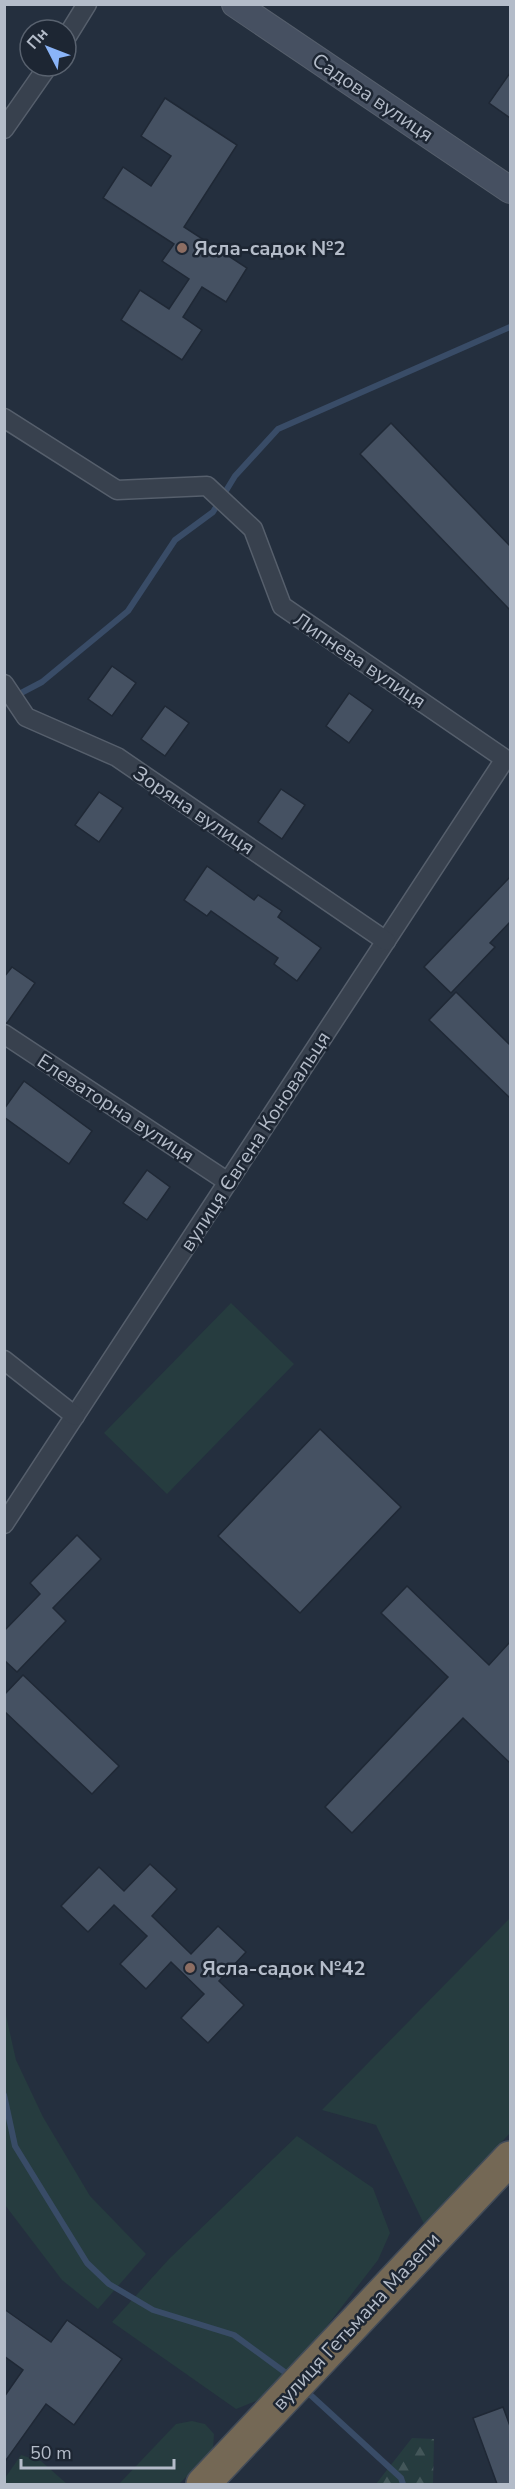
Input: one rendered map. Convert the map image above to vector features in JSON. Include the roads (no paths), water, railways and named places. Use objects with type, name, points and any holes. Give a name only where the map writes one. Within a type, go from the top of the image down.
[{"type":"highway","name":"вулиця Гетьмана Мазепи","points":[[203,2484],[510,2158]]},
{"type":"street","points":[[78,19],[87,4]]},
{"type":"street","name":"Садова вулиця","points":[[235,4],[510,190]]},
{"type":"street","points":[[4,129],[40,78]]},
{"type":"street","name":"Липнева вулиця","points":[[4,418],[117,490],[207,486],[253,530],[282,606],[505,759]]},
{"type":"street","name":"Зоряна вулиця","points":[[5,685],[26,717],[117,757],[386,941]]},
{"type":"street","name":"вулиця Євгена Коновальця","points":[[4,1524],[505,759]]},
{"type":"street","name":"Елеваторна вулиця","points":[[4,1034],[228,1182]]},
{"type":"street","points":[[4,1360],[75,1416]]},
{"type":"waterway","points":[[4,702],[42,682],[128,611],[175,540],[213,512],[235,476],[278,429],[510,327]]},
{"type":"waterway","points":[[4,2095],[15,2146],[87,2263],[109,2284],[153,2310],[234,2335],[290,2376]]},
{"type":"waterway","points":[[304,2389],[401,2478],[403,2484]]},
{"type":"place","name":"Ясла-садок №2","points":[[182,248]]},
{"type":"place","name":"Ясла-садок №42","points":[[190,1968]]}]
